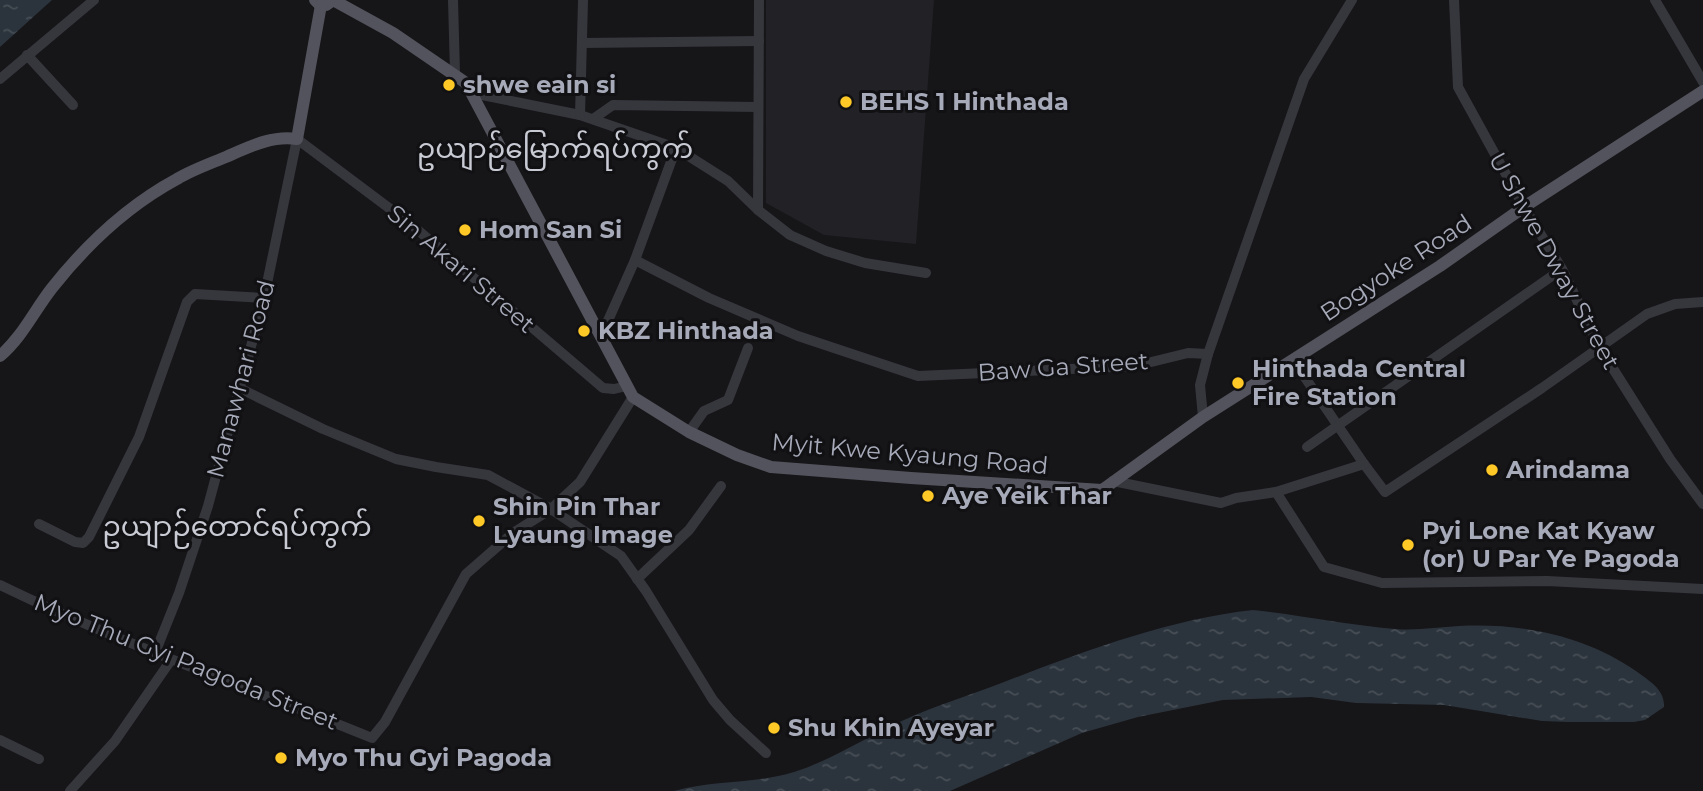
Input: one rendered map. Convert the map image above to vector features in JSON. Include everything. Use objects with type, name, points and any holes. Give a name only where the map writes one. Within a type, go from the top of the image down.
[{"type":"main road","points":[[0,356],[26,329],[52,289],[120,217],[183,175],[261,142],[283,137],[297,139],[323,2],[394,33],[467,83],[513,174],[602,334],[630,392]]},
{"type":"main road","name":"Bogyoke Road","points":[[1113,481],[1203,417],[1430,272],[1524,207],[1703,91]]},
{"type":"main road","name":"Myit Kwe Kyaung Road","points":[[630,392],[689,432],[737,455],[771,467],[1102,490],[1113,481]]},
{"type":"street","points":[[453,0],[455,73]]},
{"type":"street","points":[[580,116],[583,0]]},
{"type":"street","points":[[758,210],[759,0]]},
{"type":"street","points":[[1203,417],[1200,385],[1208,354],[1304,79],[1352,0]]},
{"type":"street","name":"U Shwe Dway Street","points":[[1454,0],[1458,87],[1524,207],[1562,269],[1600,348],[1670,459],[1703,503]]},
{"type":"street","points":[[1655,0],[1703,82]]},
{"type":"street","points":[[0,79],[90,1]]},
{"type":"street","points":[[582,43],[759,41]]},
{"type":"street","points":[[27,55],[73,105]]},
{"type":"street","points":[[472,93],[593,119],[676,148],[728,181],[758,210],[790,235],[826,251],[865,263],[926,274]]},
{"type":"street","points":[[593,119],[613,105],[758,107]]},
{"type":"street","name":"Manawhari Road","points":[[155,653],[179,593],[208,506],[264,298],[297,139]]},
{"type":"street","name":"Sin Akari Street","points":[[297,139],[413,226],[603,388],[630,392]]},
{"type":"street","points":[[602,334],[635,260],[676,148]]},
{"type":"street","name":"Baw Ga Street","points":[[635,260],[709,298],[798,336],[918,376],[1135,366],[1188,353],[1208,354]]},
{"type":"street","points":[[1307,447],[1562,269]]},
{"type":"street","points":[[39,524],[75,542],[83,543],[89,537],[139,437],[187,302],[195,294],[264,298]]},
{"type":"street","points":[[1293,360],[1385,492],[1647,314],[1675,304],[1703,302]]},
{"type":"street","points":[[689,432],[704,411],[728,400],[748,348]]},
{"type":"street","points":[[239,388],[323,429],[396,459],[488,475],[551,509],[621,556],[713,700],[766,754]]},
{"type":"street","points":[[551,509],[580,482],[630,392]]},
{"type":"street","points":[[1113,481],[1221,503],[1276,492],[1364,464]]},
{"type":"street","points":[[637,579],[689,530],[721,486]]},
{"type":"street","points":[[1276,492],[1324,568],[1382,583],[1547,581],[1703,589]]},
{"type":"street","name":"Myo Thu Gyi Pagoda Street","points":[[0,585],[54,612],[372,738],[385,722],[466,574],[513,533],[551,509]]},
{"type":"street","points":[[70,791],[115,741],[171,660]]},
{"type":"street","points":[[0,740],[39,759]]},
{"type":"shaded area","name":"BEHS 1 Hinthada","points":[[766,0],[934,0],[916,244],[824,235],[766,203]]},
{"type":"water","points":[[0,0],[52,0],[0,47]]},
{"type":"water","points":[[1253,610],[1395,629],[1483,626],[1529,629],[1552,634],[1595,648],[1636,671],[1659,690],[1664,707],[1645,720],[1634,722],[1568,722],[1542,721],[1444,705],[1356,703],[1311,697],[1223,700],[1138,717],[1082,733],[950,791],[674,791],[794,772],[916,715],[1095,648],[1190,621]]},
{"type":"place","name":"shwe eain si","points":[[449,85]]},
{"type":"place","name":"BEHS 1 Hinthada","points":[[846,102]]},
{"type":"place","name":"Hom San Si","points":[[465,230]]},
{"type":"place","name":"KBZ Hinthada","points":[[584,331]]},
{"type":"place","name":"Hinthada Central Fire Station","points":[[1238,383]]},
{"type":"place","name":"Arindama","points":[[1492,470]]},
{"type":"place","name":"Aye Yeik Thar","points":[[928,496]]},
{"type":"place","name":"Shin Pin Thar Lyaung Image","points":[[479,521]]},
{"type":"place","name":"Pyi Lone Kat Kyaw (or) U Par Ye Pagoda","points":[[1408,545]]},
{"type":"place","name":"Shu Khin Ayeyar","points":[[774,728]]},
{"type":"place","name":"Myo Thu Gyi Pagoda","points":[[281,758]]},
{"type":"district","name":"ဥယျာဉ်မြောက်ရပ်ကွက်","points":[[555,148]]},
{"type":"district","name":"ဥယျာဉ်တောင်ရပ်ကွက်","points":[[237,526]]}]
